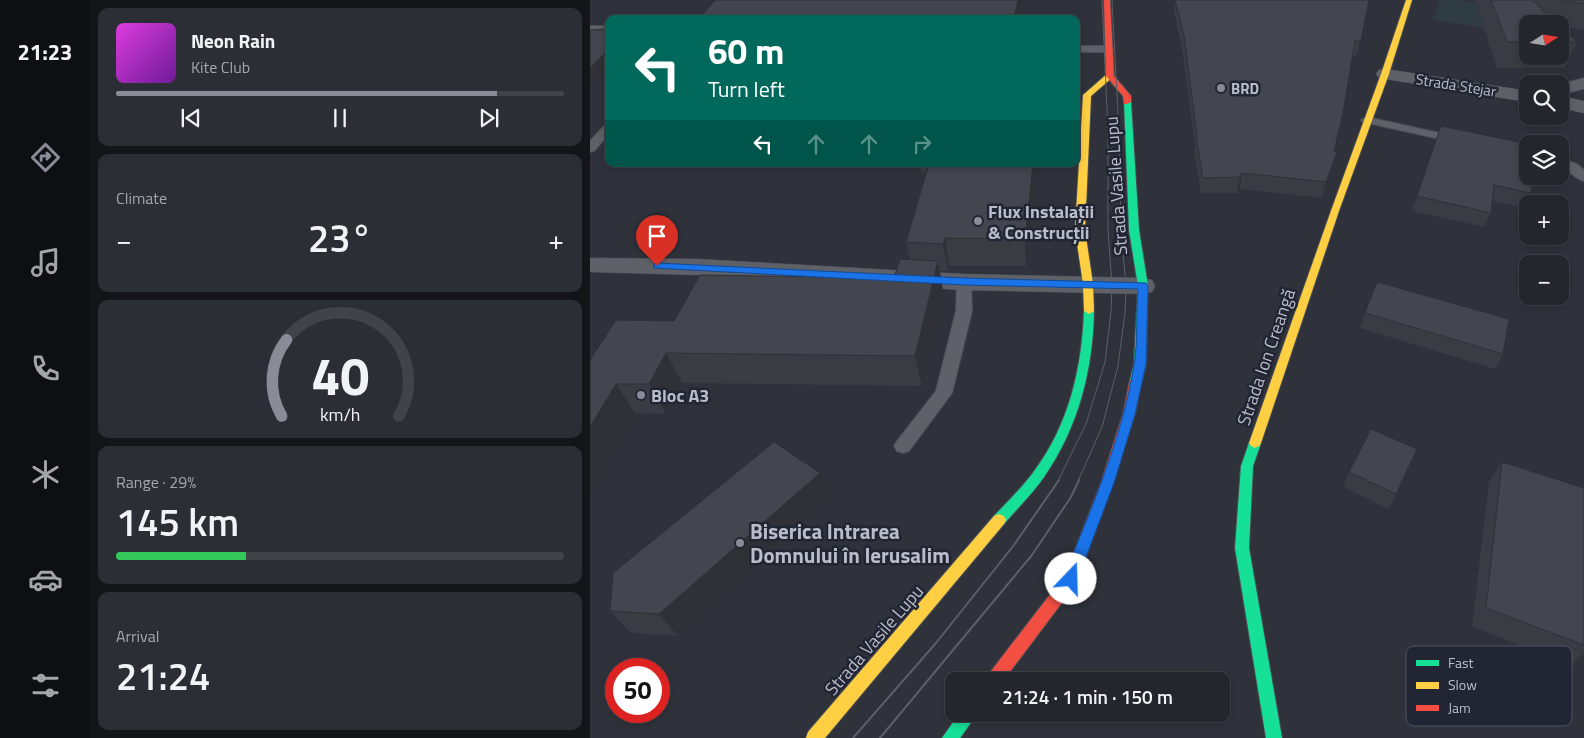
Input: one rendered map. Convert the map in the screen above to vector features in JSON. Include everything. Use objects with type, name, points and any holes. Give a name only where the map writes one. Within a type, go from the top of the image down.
[{"type":"main road","points":[[1107,0],[1110,76]]},
{"type":"main road","name":"Strada Ion Creangă","points":[[1274,738],[1242,548],[1247,466],[1367,120],[1385,74],[1408,0]]},
{"type":"main road","name":"Strada Vasile Lupu","points":[[814,738],[1043,468],[1063,436],[1079,391],[1089,318],[1088,284],[1080,230],[1087,95],[1110,76],[1127,96],[1134,230],[1143,286],[1140,364],[1129,414],[1104,492],[1071,579],[1001,672]]},
{"type":"main road","points":[[950,738],[963,722]]},
{"type":"street","name":"Strada Stejar","points":[[1385,74],[1519,96]]},
{"type":"street","points":[[1569,87],[1584,83]]},
{"type":"street","points":[[1569,104],[1584,107]]},
{"type":"street","points":[[590,265],[697,267],[964,282],[1143,286]]},
{"type":"lane","points":[[590,29],[605,29]]},
{"type":"lane","points":[[1080,49],[1108,49]]},
{"type":"lane","points":[[1367,120],[1471,142]]},
{"type":"lane","points":[[590,148],[605,131]]},
{"type":"lane","points":[[1569,165],[1584,177]]},
{"type":"lane","points":[[902,446],[944,393],[964,311],[964,282]]},
{"type":"shaded area","points":[[1439,0],[1459,0],[1501,7],[1498,30],[1433,20]]},
{"type":"building","points":[[715,0],[1018,0],[1015,15],[702,15]]},
{"type":"building","points":[[1175,0],[1369,0],[1361,41],[1355,41],[1343,113],[1334,151],[1337,152],[1326,182],[1242,173],[1240,177],[1203,178],[1184,35]]},
{"type":"building","points":[[1491,0],[1532,0],[1548,15],[1519,15],[1519,42],[1507,42]]},
{"type":"building","points":[[1564,0],[1584,0],[1584,4]]},
{"type":"building","points":[[605,29],[605,53],[590,68],[590,30]]},
{"type":"building","points":[[1569,34],[1577,42],[1569,42]]},
{"type":"building","points":[[1441,126],[1519,142],[1519,185],[1532,185],[1531,193],[1494,185],[1491,213],[1417,196]]},
{"type":"building","name":"Flux Instalații & Construcții","points":[[928,167],[1033,167],[1025,239],[945,238],[943,244],[906,242]]},
{"type":"building","points":[[900,259],[938,261],[915,356],[666,353],[649,384],[616,384],[590,427],[590,360],[616,320],[674,321],[700,275],[894,278]]},
{"type":"building","points":[[1377,282],[1509,319],[1503,354],[1365,313]]},
{"type":"building","points":[[1371,429],[1417,449],[1396,494],[1349,472]]},
{"type":"building","points":[[774,442],[820,473],[659,614],[610,611],[613,573]]},
{"type":"building","points":[[1502,462],[1584,488],[1584,645],[1486,608]]},
{"type":"tram line","points":[[1058,481],[1086,424],[1105,362],[1111,312],[1112,285],[1108,230],[1108,131],[1102,0]]},
{"type":"tram line","points":[[1078,481],[1102,427],[1118,366],[1125,313],[1126,285],[1121,230],[1119,132],[1112,0]]},
{"type":"tram line","points":[[853,738],[936,643],[1014,545],[1059,480]]},
{"type":"tram line","points":[[880,738],[1032,555],[1071,497],[1079,480]]},
{"type":"traffic: fast","points":[[1127,102],[1134,230],[1143,286],[1140,364],[1136,380]]},
{"type":"traffic: fast","points":[[999,520],[1039,474],[1055,450],[1064,431],[1072,412],[1083,372],[1087,352],[1089,311]]},
{"type":"traffic: fast","points":[[1255,443],[1247,466],[1242,548],[1274,738]]},
{"type":"traffic: fast","points":[[950,738],[963,722]]},
{"type":"traffic: slow","points":[[1255,443],[1336,208],[1385,74],[1409,0]]},
{"type":"traffic: slow","points":[[1089,311],[1088,284],[1080,230],[1087,95],[1110,76]]},
{"type":"traffic: slow","points":[[814,738],[999,520]]},
{"type":"traffic: jam","points":[[1107,0],[1110,76],[1127,96],[1127,102]]},
{"type":"traffic: jam","points":[[1001,672],[1071,579],[1107,483],[1129,414],[1136,380]]},
{"type":"place","name":"BRD","points":[[1221,88]]},
{"type":"place","name":"Flux Instalații & Construcții","points":[[978,221]]},
{"type":"place","name":"Bloc A3","points":[[641,395]]},
{"type":"place","name":"Biserica Intrarea Domnului în Ierusalim","points":[[740,543]]},
{"type":"route","points":[[657,266],[964,282],[1143,286],[1140,364],[1129,414],[1107,483],[1071,579]]}]
